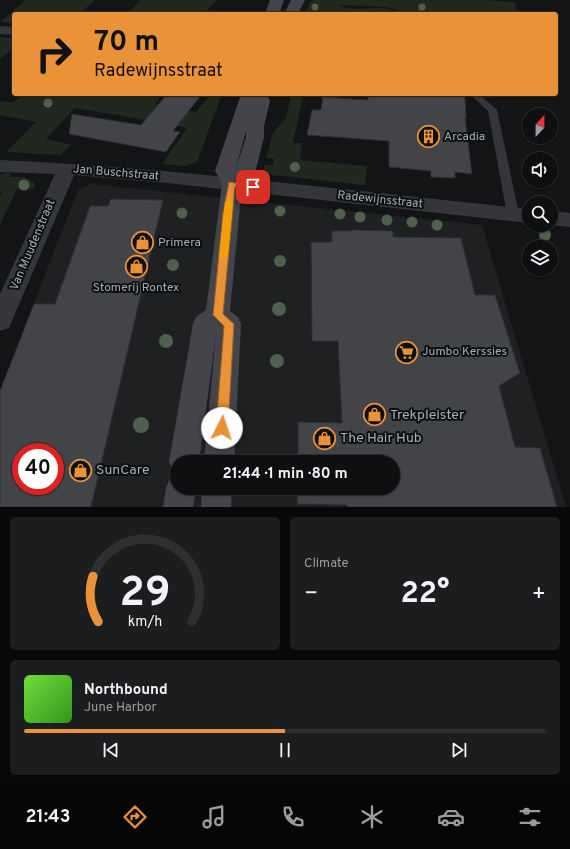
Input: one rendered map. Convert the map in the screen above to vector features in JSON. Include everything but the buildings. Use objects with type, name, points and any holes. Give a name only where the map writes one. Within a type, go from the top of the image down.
[{"type":"street","points":[[273,12],[277,0]]},
{"type":"street","points":[[292,12],[298,0]]},
{"type":"street","points":[[0,30],[12,31]]},
{"type":"street","points":[[185,455],[205,324],[218,315],[232,184],[225,171],[226,163],[248,96]]},
{"type":"street","points":[[232,184],[245,173],[255,137],[255,126],[263,96]]},
{"type":"street","name":"Jan Buschstraat","points":[[0,166],[66,169],[232,184]]},
{"type":"street","name":"Van Muudenstraat","points":[[0,321],[66,169]]},
{"type":"street","name":"Radewijnsstraat","points":[[232,184],[521,215]]},
{"type":"street","points":[[558,219],[570,220]]},
{"type":"street","points":[[218,315],[229,324],[220,455]]},
{"type":"street","points":[[178,507],[180,495]]},
{"type":"street","points":[[216,507],[217,495]]},
{"type":"lane","points":[[476,96],[492,110],[521,215]]},
{"type":"shaded area","points":[[26,0],[95,0],[81,12],[12,12],[12,23],[0,22]]},
{"type":"shaded area","points":[[141,0],[217,0],[205,12],[129,12]]},
{"type":"shaded area","points":[[315,0],[485,0],[515,2],[517,12],[400,12],[385,7],[340,5],[353,9],[385,8],[394,12],[305,12],[310,2]]},
{"type":"shaded area","points":[[0,37],[12,38],[12,50],[0,59]]},
{"type":"shaded area","points":[[21,96],[161,96],[155,104],[168,107],[157,122],[75,108],[46,139],[71,145],[60,155],[6,152],[36,122],[0,115],[0,101],[13,103]]},
{"type":"shaded area","points":[[209,96],[221,96],[197,162],[185,166],[162,164],[187,128],[164,123],[175,108],[196,112]]},
{"type":"shaded area","points":[[291,96],[303,96],[293,143],[302,143],[300,160],[367,166],[365,185],[272,175],[264,169],[265,165],[273,165],[274,159],[266,158],[273,133],[286,118]]},
{"type":"shaded area","points":[[11,173],[10,177],[21,177],[31,180],[35,185],[34,189],[17,189],[0,225],[0,196],[2,192],[0,192],[0,175]]},
{"type":"shaded area","points":[[90,184],[482,225],[566,507],[0,507],[0,390],[78,190]]},
{"type":"slow traffic","points":[[224,256],[229,202]]},
{"type":"place","name":"Arcadia","points":[[428,137]]},
{"type":"place","name":"Primera","points":[[143,243]]},
{"type":"place","name":"Stomerij Rontex","points":[[136,267]]},
{"type":"place","name":"Jumbo Kerssies","points":[[407,352]]},
{"type":"place","name":"Trekpleister","points":[[375,415]]},
{"type":"place","name":"The Hair Hub","points":[[324,438]]},
{"type":"place","name":"SunCare","points":[[80,470]]},
{"type":"route","points":[[222,428],[229,324],[218,315],[228,213],[232,184],[253,187]]}]
